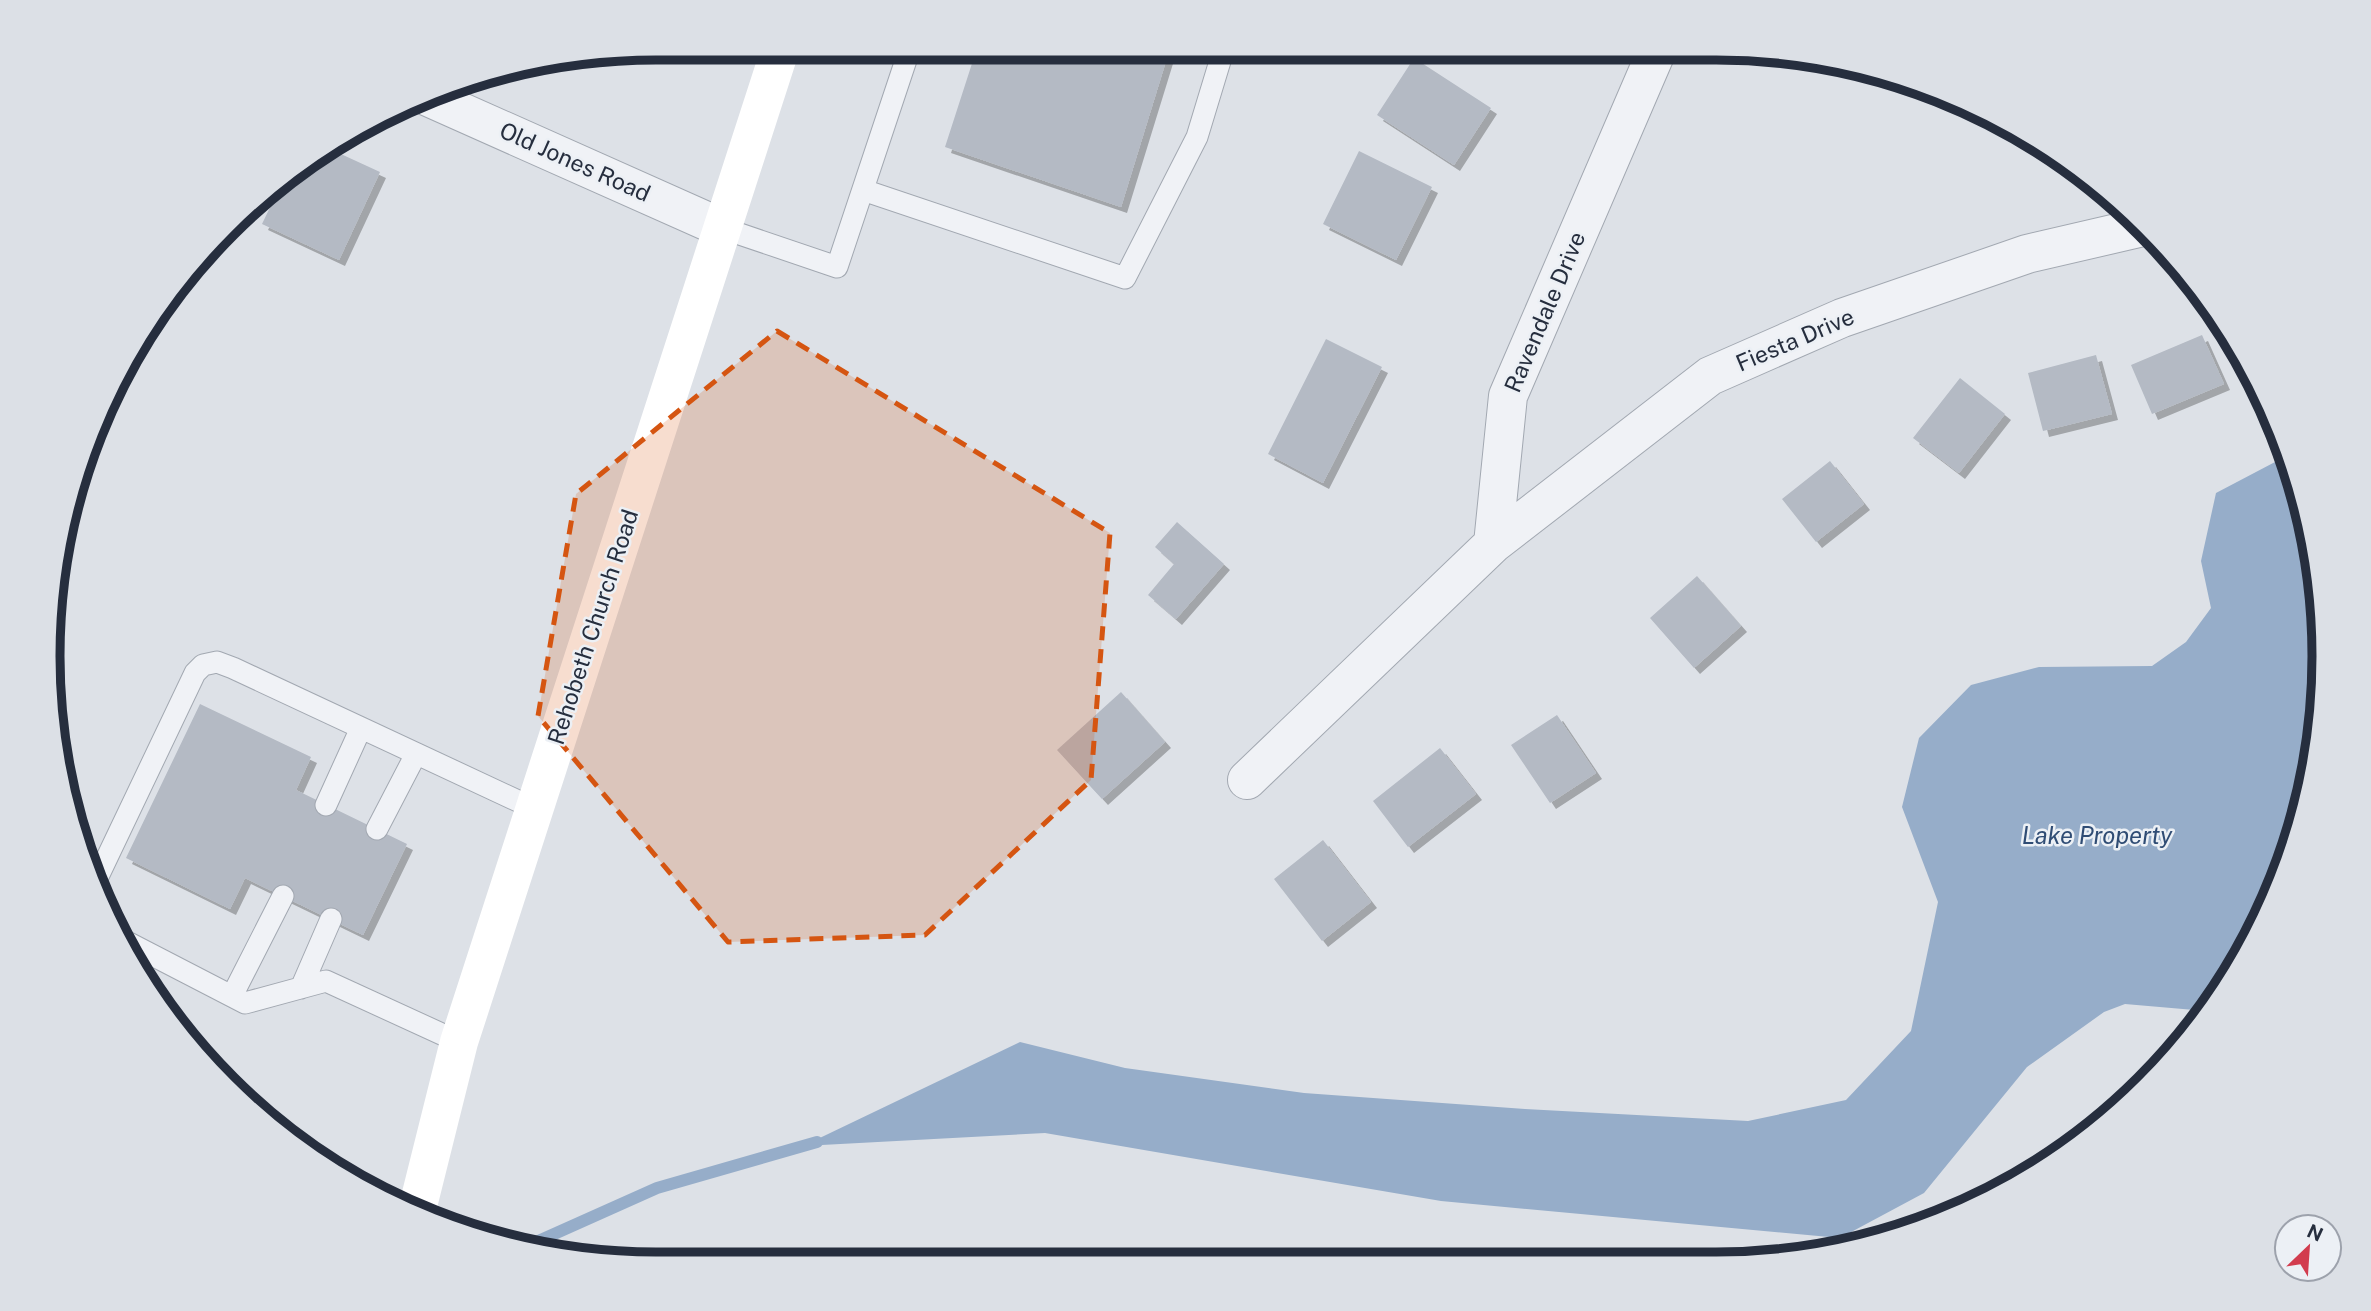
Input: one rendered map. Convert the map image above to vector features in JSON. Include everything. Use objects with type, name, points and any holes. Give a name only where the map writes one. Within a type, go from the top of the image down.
[{"type":"street","name":"Rehobeth Church Road","points":[[419,1202],[459,1042],[777,60]]},
{"type":"street","name":"Ravendale Drive","points":[[1493,544],[1508,396],[1653,60]]},
{"type":"street","name":"Old Jones Road","points":[[437,101],[722,228]]},
{"type":"street","name":"Fiesta Drive","points":[[1493,544],[1710,376],[1842,318],[2027,254],[2132,230]]},
{"type":"street","points":[[1247,780],[1493,544]]},
{"type":"lane","points":[[722,228],[838,267],[906,60]]},
{"type":"lane","points":[[863,190],[1125,278],[1197,137],[1220,60]]},
{"type":"lane","points":[[100,872],[195,673],[203,665],[217,663],[233,668],[535,809]]},
{"type":"lane","points":[[326,805],[361,728]]},
{"type":"lane","points":[[377,829],[416,754]]},
{"type":"lane","points":[[232,996],[283,896]]},
{"type":"lane","points":[[301,988],[331,919]]},
{"type":"lane","points":[[135,946],[245,1003],[326,981],[459,1042]]},
{"type":"highlighted area","points":[[777,331],[1110,533],[1091,780],[925,935],[728,942],[538,716],[576,494]]},
{"type":"water","name":"Lake Property","points":[[2279,461],[2291,501],[2306,578],[2312,656],[2310,694],[2300,772],[2280,847],[2266,884],[2232,954],[2194,1010],[2125,1004],[2104,1012],[2027,1067],[1924,1193],[1840,1238],[1441,1201],[1045,1133],[803,1146],[1020,1042],[1125,1068],[1304,1093],[1525,1109],[1748,1121],[1846,1100],[1911,1031],[1938,902],[1902,807],[1919,738],[1971,685],[2039,667],[2152,666],[2186,642],[2211,608],[2201,561],[2216,493]]},
{"type":"building","points":[[973,60],[1166,60],[1121,207],[945,147]]},
{"type":"building","points":[[1413,60],[1417,60],[1491,108],[1454,165],[1377,115]]},
{"type":"building","points":[[1359,151],[1432,187],[1396,260],[1323,224]]},
{"type":"building","points":[[337,152],[380,172],[339,260],[262,224],[275,198]]},
{"type":"building","points":[[2202,335],[2224,384],[2152,414],[2131,365]]},
{"type":"building","points":[[1326,339],[1382,367],[1323,483],[1268,454]]},
{"type":"building","points":[[2096,355],[2112,414],[2043,431],[2028,373]]},
{"type":"building","points":[[1960,378],[2005,414],[1959,473],[1913,438]]},
{"type":"building","points":[[1830,461],[1864,504],[1816,542],[1782,499]]},
{"type":"building","points":[[1177,522],[1224,564],[1176,619],[1148,595],[1174,564],[1155,547]]},
{"type":"building","points":[[1697,576],[1741,626],[1694,668],[1650,618]]},
{"type":"building","points":[[1121,692],[1165,742],[1102,799],[1057,750]]},
{"type":"building","points":[[200,704],[311,757],[296,790],[407,844],[363,935],[245,878],[230,909],[126,858]]},
{"type":"building","points":[[1557,715],[1596,773],[1550,803],[1511,745]]},
{"type":"building","points":[[1440,748],[1476,794],[1408,847],[1373,801]]},
{"type":"building","points":[[1323,840],[1371,902],[1322,941],[1274,879]]},
{"type":"waterway","points":[[540,1240],[657,1188],[817,1142]]}]
